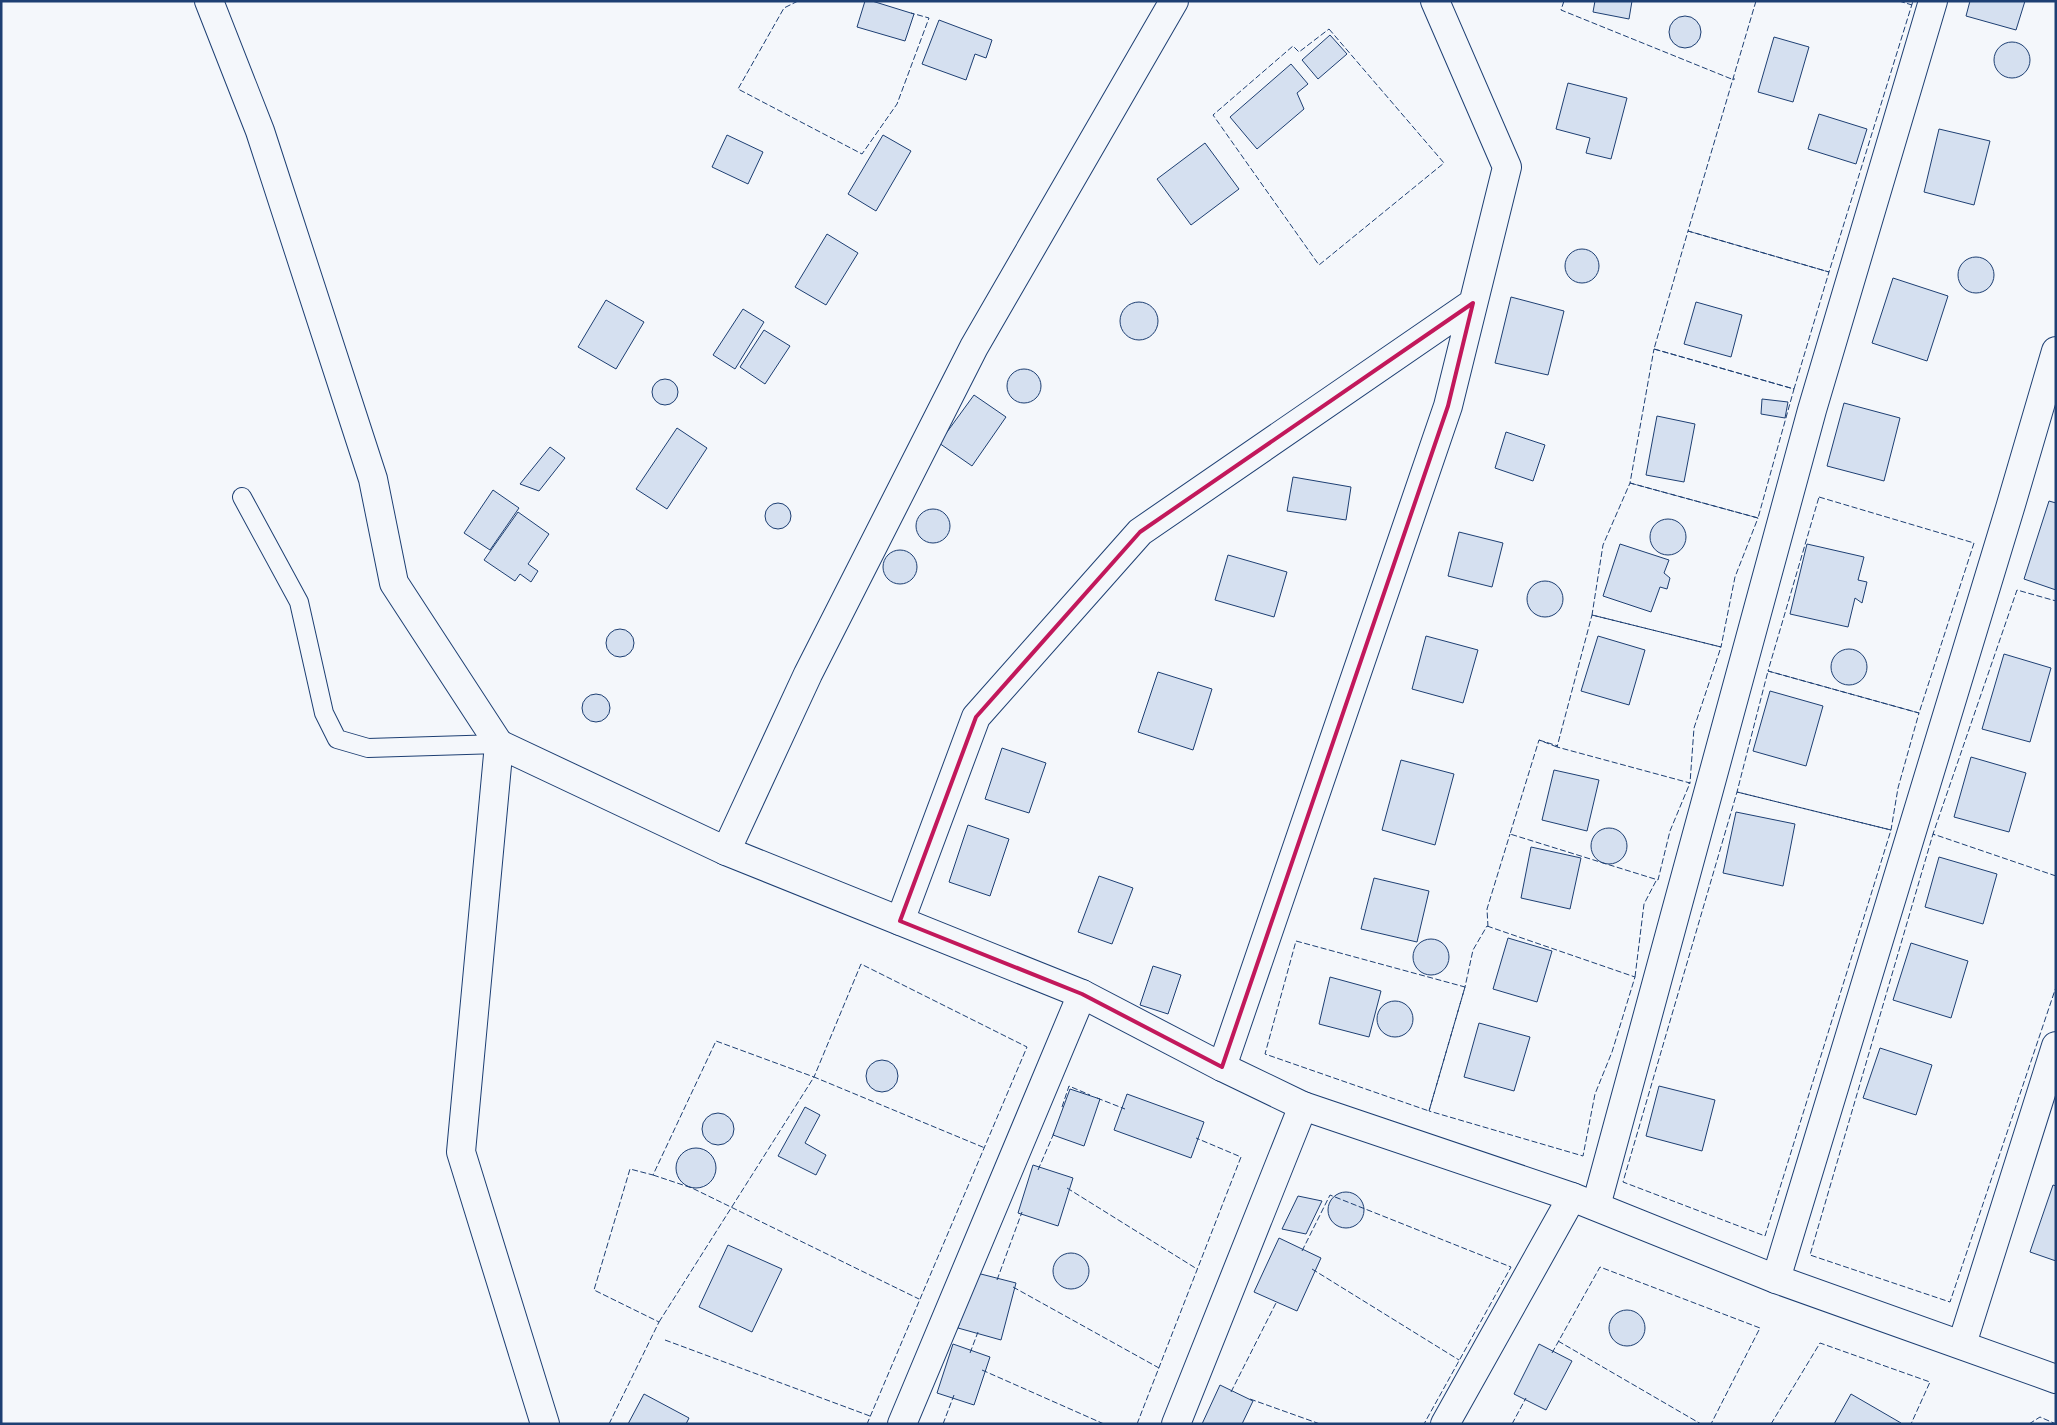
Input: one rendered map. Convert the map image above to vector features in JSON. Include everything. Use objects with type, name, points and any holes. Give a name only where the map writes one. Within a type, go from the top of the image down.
[{"type":"street","points":[[209,1],[260,131],[373,480],[394,583],[499,744],[726,851],[1082,994],[1222,1067],[1303,1106],[1584,1202],[1776,1279],[2056,1379]]},
{"type":"street","points":[[726,851],[808,674],[974,347],[1174,1]]},
{"type":"street","points":[[1222,1067],[1445,415],[1507,167],[1436,1]]},
{"type":"street","points":[[1445,1424],[1584,1202],[1812,410],[1933,1]]},
{"type":"street","points":[[900,921],[976,717],[1140,532],[1473,303]]},
{"type":"street","points":[[1776,1279],[2056,351]]},
{"type":"street","points":[[499,744],[460,1152],[545,1424]]},
{"type":"street","points":[[902,1424],[1082,994]]},
{"type":"street","points":[[1962,1344],[2056,1046]]},
{"type":"street","points":[[1176,1424],[1303,1106]]},
{"type":"lane","points":[[242,497],[299,602],[324,713],[337,739],[368,748],[499,744]]},
{"type":"highlighted area","points":[[1473,303],[1448,406],[1222,1067],[1082,994],[900,921],[976,717],[1140,532]]},
{"type":"building","points":[[865,1],[872,1],[914,14],[905,41],[857,27]]},
{"type":"building","points":[[1595,1],[1632,1],[1629,19],[1593,12]]},
{"type":"building","points":[[1970,1],[2025,1],[2016,30],[1966,16]]},
{"type":"building","points":[[1685,16],[1697,20],[1701,32],[1697,44],[1685,48],[1673,44],[1669,32],[1673,20]]},
{"type":"building","points":[[939,20],[992,40],[986,58],[975,54],[966,80],[922,64]]},
{"type":"building","points":[[1330,35],[1347,54],[1318,79],[1302,60]]},
{"type":"building","points":[[1774,37],[1809,47],[1793,102],[1758,92]]},
{"type":"building","points":[[2012,42],[2025,47],[2030,60],[2025,73],[2012,78],[1999,73],[1994,60],[1999,47]]},
{"type":"building","points":[[1291,64],[1308,84],[1297,93],[1304,109],[1257,149],[1230,117]]},
{"type":"building","points":[[1568,83],[1627,98],[1611,159],[1586,153],[1590,138],[1556,129]]},
{"type":"building","points":[[1819,114],[1867,129],[1856,164],[1808,149]]},
{"type":"building","points":[[1939,129],[1990,141],[1974,205],[1924,192]]},
{"type":"building","points":[[727,135],[763,152],[748,184],[712,167]]},
{"type":"building","points":[[883,135],[911,151],[876,211],[848,194]]},
{"type":"building","points":[[1205,143],[1239,189],[1191,225],[1157,179]]},
{"type":"building","points":[[827,234],[858,253],[826,305],[795,287]]},
{"type":"building","points":[[1582,249],[1594,254],[1599,266],[1594,278],[1582,283],[1570,278],[1565,266],[1570,254]]},
{"type":"building","points":[[1976,257],[1989,262],[1994,275],[1989,288],[1976,293],[1963,288],[1958,275],[1963,262]]},
{"type":"building","points":[[1893,278],[1948,296],[1927,361],[1872,343]]},
{"type":"building","points":[[1511,297],[1564,311],[1548,375],[1495,363]]},
{"type":"building","points":[[606,300],[644,322],[616,369],[578,347]]},
{"type":"building","points":[[1139,302],[1153,307],[1158,321],[1153,335],[1139,340],[1125,335],[1120,321],[1125,307]]},
{"type":"building","points":[[1696,302],[1742,315],[1731,357],[1684,344]]},
{"type":"building","points":[[743,309],[764,322],[735,369],[713,355]]},
{"type":"building","points":[[764,330],[790,346],[765,384],[740,367]]},
{"type":"building","points":[[1024,369],[1036,374],[1041,386],[1036,398],[1024,403],[1012,398],[1007,386],[1012,374]]},
{"type":"building","points":[[665,379],[675,382],[678,392],[675,402],[665,405],[655,402],[652,392],[655,382]]},
{"type":"building","points":[[974,395],[1006,417],[972,466],[939,443]]},
{"type":"building","points":[[1762,399],[1788,402],[1785,418],[1761,414]]},
{"type":"building","points":[[1844,403],[1900,418],[1884,481],[1827,466]]},
{"type":"building","points":[[1657,416],[1695,424],[1684,482],[1646,475]]},
{"type":"building","points":[[677,428],[707,448],[667,509],[636,489]]},
{"type":"building","points":[[1506,432],[1545,445],[1533,481],[1495,468]]},
{"type":"building","points":[[550,447],[565,458],[539,491],[520,484]]},
{"type":"building","points":[[1293,477],[1351,487],[1346,520],[1287,511]]},
{"type":"building","points":[[493,490],[519,508],[490,550],[464,533]]},
{"type":"building","points":[[2049,501],[2056,503],[2056,590],[2024,579]]},
{"type":"building","points":[[778,503],[787,507],[791,516],[787,525],[778,529],[769,525],[765,516],[769,507]]},
{"type":"building","points":[[933,509],[940,510],[945,514],[949,519],[949,533],[945,538],[940,542],[933,543],[926,542],[921,538],[917,533],[916,526],[917,519],[921,514],[926,510]]},
{"type":"building","points":[[518,512],[549,534],[528,564],[538,571],[531,582],[520,574],[515,581],[484,560]]},
{"type":"building","points":[[1668,519],[1680,525],[1686,537],[1680,549],[1668,555],[1656,549],[1650,537],[1656,525]]},
{"type":"building","points":[[1459,532],[1503,543],[1492,587],[1448,576]]},
{"type":"building","points":[[1620,544],[1669,560],[1664,573],[1670,578],[1667,589],[1660,587],[1651,612],[1603,596]]},
{"type":"building","points":[[1807,544],[1864,557],[1858,580],[1867,582],[1862,603],[1855,598],[1848,627],[1790,614]]},
{"type":"building","points":[[900,550],[907,551],[912,555],[916,560],[916,574],[912,579],[907,583],[900,584],[893,583],[888,579],[884,574],[883,567],[884,560],[888,555],[893,551]]},
{"type":"building","points":[[1228,555],[1287,572],[1274,617],[1215,600]]},
{"type":"building","points":[[1545,581],[1558,586],[1563,599],[1558,612],[1545,617],[1532,612],[1527,599],[1532,586]]},
{"type":"building","points":[[620,629],[630,633],[634,643],[630,653],[620,657],[610,653],[606,643],[610,633]]},
{"type":"building","points":[[1426,636],[1478,650],[1463,703],[1412,689]]},
{"type":"building","points":[[1598,636],[1645,650],[1629,705],[1581,691]]},
{"type":"building","points":[[1849,649],[1862,654],[1867,667],[1862,680],[1849,685],[1836,680],[1831,667],[1836,654]]},
{"type":"building","points":[[2004,654],[2051,668],[2030,742],[1982,729]]},
{"type":"building","points":[[1158,672],[1212,689],[1193,750],[1138,732]]},
{"type":"building","points":[[1770,691],[1823,706],[1806,766],[1753,751]]},
{"type":"building","points":[[596,694],[606,698],[610,708],[606,718],[596,722],[586,718],[582,708],[586,698]]},
{"type":"building","points":[[1002,748],[1046,763],[1029,813],[985,799]]},
{"type":"building","points":[[1971,757],[2026,773],[2009,832],[1954,817]]},
{"type":"building","points":[[1401,760],[1454,774],[1435,845],[1382,830]]},
{"type":"building","points":[[1554,770],[1599,780],[1587,831],[1542,820]]},
{"type":"building","points":[[1736,812],[1795,824],[1783,886],[1723,873]]},
{"type":"building","points":[[968,825],[1009,839],[990,896],[949,882]]},
{"type":"building","points":[[1609,828],[1622,833],[1627,846],[1622,859],[1609,864],[1596,859],[1591,846],[1596,833]]},
{"type":"building","points":[[1531,847],[1581,858],[1570,909],[1521,898]]},
{"type":"building","points":[[1939,857],[1997,874],[1983,924],[1925,907]]},
{"type":"building","points":[[1099,876],[1133,888],[1112,944],[1078,932]]},
{"type":"building","points":[[1374,878],[1429,891],[1417,942],[1361,929]]},
{"type":"building","points":[[1508,938],[1552,951],[1537,1002],[1493,989]]},
{"type":"building","points":[[1431,939],[1444,944],[1449,957],[1444,970],[1431,975],[1418,970],[1413,957],[1418,944]]},
{"type":"building","points":[[1911,943],[1968,961],[1951,1018],[1893,1000]]},
{"type":"building","points":[[1153,966],[1181,975],[1168,1014],[1140,1005]]},
{"type":"building","points":[[1330,977],[1381,991],[1369,1037],[1319,1024]]},
{"type":"building","points":[[1395,1001],[1408,1006],[1413,1019],[1408,1032],[1395,1037],[1382,1032],[1377,1019],[1382,1006]]},
{"type":"building","points":[[1479,1023],[1530,1037],[1514,1091],[1464,1077]]},
{"type":"building","points":[[1880,1048],[1932,1065],[1916,1115],[1863,1098]]},
{"type":"building","points":[[882,1060],[888,1061],[893,1065],[897,1070],[897,1082],[893,1087],[888,1091],[882,1092],[876,1091],[871,1087],[867,1082],[866,1076],[867,1070],[871,1065],[876,1061]]},
{"type":"building","points":[[1659,1086],[1715,1100],[1702,1151],[1646,1136]]},
{"type":"building","points":[[1070,1089],[1100,1099],[1084,1146],[1053,1135]]},
{"type":"building","points":[[1127,1094],[1204,1122],[1191,1158],[1114,1130]]},
{"type":"building","points":[[805,1107],[820,1115],[805,1143],[826,1155],[816,1175],[778,1156]]},
{"type":"building","points":[[718,1113],[730,1117],[734,1129],[730,1141],[718,1145],[706,1141],[702,1129],[706,1117]]},
{"type":"building","points":[[700,1148],[707,1151],[713,1157],[716,1168],[715,1176],[707,1185],[700,1188],[692,1188],[685,1185],[677,1176],[676,1164],[679,1157],[688,1149]]},
{"type":"building","points":[[1033,1165],[1073,1178],[1058,1226],[1018,1213]]},
{"type":"building","points":[[2053,1185],[2056,1186],[2056,1261],[2030,1252]]},
{"type":"building","points":[[1346,1192],[1359,1197],[1364,1210],[1359,1223],[1346,1228],[1333,1223],[1328,1210],[1333,1197]]},
{"type":"building","points":[[1298,1196],[1322,1201],[1306,1234],[1282,1229]]},
{"type":"building","points":[[1279,1238],[1321,1258],[1297,1311],[1254,1292]]},
{"type":"building","points":[[728,1245],[782,1269],[752,1332],[699,1307]]},
{"type":"building","points":[[1071,1253],[1084,1258],[1089,1271],[1084,1284],[1071,1289],[1058,1284],[1053,1271],[1058,1258]]},
{"type":"building","points":[[973,1272],[1016,1283],[1001,1340],[958,1328]]},
{"type":"building","points":[[1627,1310],[1640,1315],[1645,1328],[1640,1341],[1627,1346],[1614,1341],[1609,1328],[1614,1315]]},
{"type":"building","points":[[953,1344],[990,1357],[974,1405],[937,1393]]},
{"type":"building","points":[[1539,1344],[1572,1361],[1546,1410],[1514,1394]]},
{"type":"building","points":[[1220,1385],[1253,1401],[1242,1424],[1202,1424]]},
{"type":"building","points":[[644,1394],[689,1418],[686,1424],[628,1424]]},
{"type":"building","points":[[1851,1394],[1901,1423],[1901,1424],[1834,1424]]},
{"type":"fence","points":[[798,1],[784,8],[738,89],[862,154],[897,104],[929,18],[911,13]]},
{"type":"fence","points":[[1564,1],[1561,10],[1734,80],[1734,78]]},
{"type":"fence","points":[[1756,1],[1688,231],[1829,272],[1913,1]]},
{"type":"fence","points":[[1899,1],[1912,5]]},
{"type":"fence","points":[[1329,29],[1444,163],[1319,265],[1213,115],[1293,46],[1299,52],[1329,29]]},
{"type":"fence","points":[[1688,231],[1829,272],[1794,389],[1654,349],[1688,231]]},
{"type":"fence","points":[[1654,349],[1794,389],[1758,518],[1630,483],[1654,349]]},
{"type":"fence","points":[[1630,483],[1758,518],[1735,577],[1721,647],[1592,615],[1603,545],[1630,483]]},
{"type":"fence","points":[[1819,497],[1974,543],[1919,713],[1768,671],[1819,497]]},
{"type":"fence","points":[[1935,835],[1933,834],[2017,590],[2056,601]]},
{"type":"fence","points":[[1592,615],[1721,647],[1694,728],[1690,783],[1557,747],[1592,615]]},
{"type":"fence","points":[[1768,671],[1919,713],[1898,788],[1891,830],[1737,792],[1768,671]]},
{"type":"fence","points":[[1539,740],[1558,746]]},
{"type":"fence","points":[[1557,747],[1539,740],[1510,834],[1658,880],[1670,831],[1690,783],[1688,783]]},
{"type":"fence","points":[[1737,792],[1891,830],[1765,1236],[1623,1182],[1737,792]]},
{"type":"fence","points":[[1488,927],[1487,909],[1510,834]]},
{"type":"fence","points":[[2056,876],[1933,834],[1810,1255],[1950,1302],[2056,987]]},
{"type":"fence","points":[[1635,977],[1644,904],[1657,879]]},
{"type":"fence","points":[[1487,926],[1635,977],[1612,1052],[1595,1094],[1583,1156],[1429,1111],[1465,987],[1473,950],[1487,926]]},
{"type":"fence","points":[[1296,941],[1465,987],[1429,1111],[1265,1054],[1296,941]]},
{"type":"fence","points":[[609,1424],[659,1322],[594,1290],[630,1169],[653,1175],[716,1041],[814,1077],[861,964],[1027,1047],[867,1424]]},
{"type":"fence","points":[[659,1322],[814,1077],[985,1148]]},
{"type":"fence","points":[[1062,1107],[1069,1086],[1090,1095]]},
{"type":"fence","points":[[1097,1098],[1125,1109]]},
{"type":"fence","points":[[1038,1170],[1054,1133]]},
{"type":"fence","points":[[1137,1424],[1241,1157],[1196,1138]]},
{"type":"fence","points":[[653,1175],[692,1188],[919,1299]]},
{"type":"fence","points":[[1067,1188],[1197,1269]]},
{"type":"fence","points":[[1302,1251],[1330,1195],[1511,1267],[1424,1424]]},
{"type":"fence","points":[[997,1280],[1022,1212]]},
{"type":"fence","points":[[1552,1353],[1600,1267],[1760,1328],[1711,1424]]},
{"type":"fence","points":[[1312,1269],[1459,1360]]},
{"type":"fence","points":[[1013,1287],[1159,1368]]},
{"type":"fence","points":[[1231,1392],[1277,1301]]},
{"type":"fence","points":[[970,1353],[978,1332]]},
{"type":"fence","points":[[665,1340],[870,1416]]},
{"type":"fence","points":[[1558,1341],[1701,1424]]},
{"type":"fence","points":[[1771,1424],[1820,1343],[1930,1382],[1911,1424]]},
{"type":"fence","points":[[982,1370],[1104,1424]]},
{"type":"fence","points":[[943,1424],[954,1395]]},
{"type":"fence","points":[[1512,1424],[1526,1398]]},
{"type":"fence","points":[[1250,1399],[1320,1424]]},
{"type":"fence","points":[[2029,1424],[2040,1417],[2056,1424]]}]
